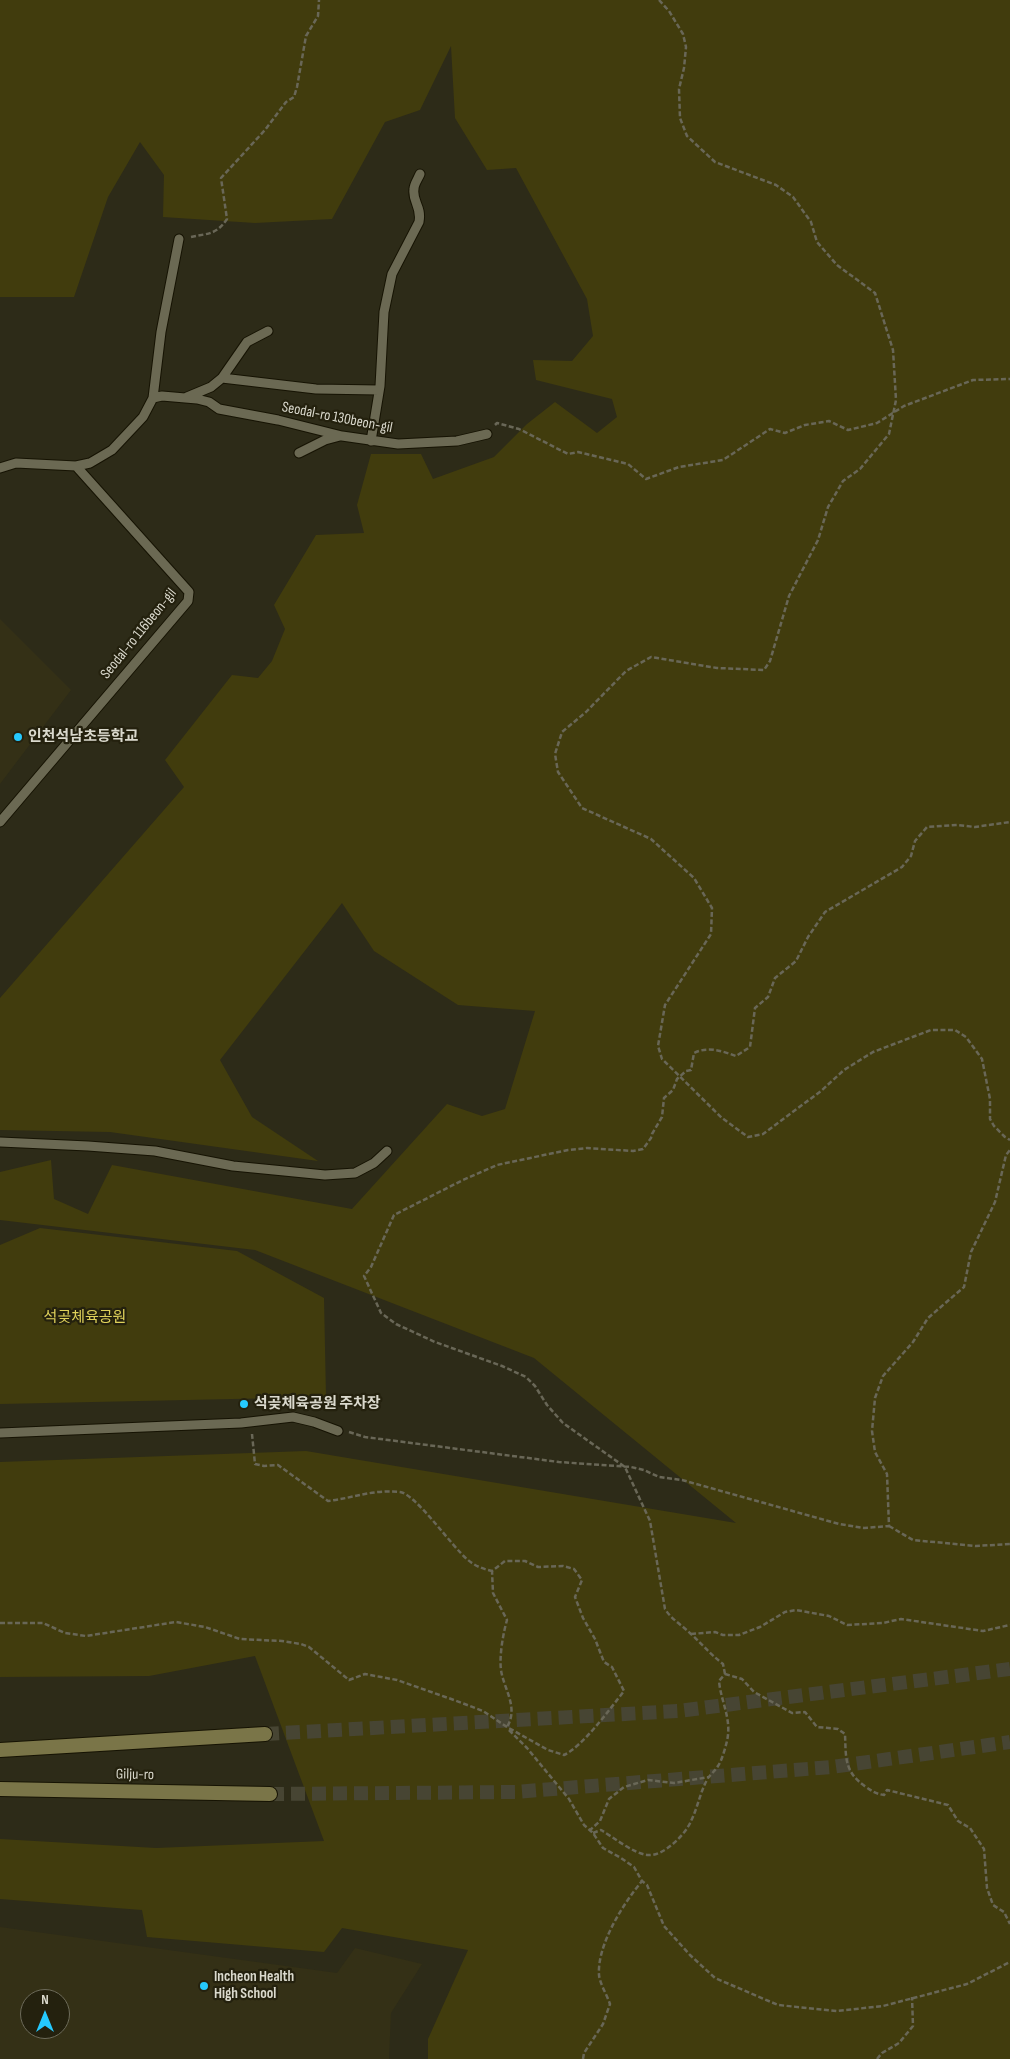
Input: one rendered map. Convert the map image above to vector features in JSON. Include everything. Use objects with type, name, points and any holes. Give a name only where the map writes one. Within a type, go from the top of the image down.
[{"type":"main road","points":[[0,1750],[265,1734]]},
{"type":"main road","name":"Gilju-ro","points":[[0,1789],[270,1794]]},
{"type":"lane","points":[[371,441],[379,390],[384,312],[392,274],[421,213],[414,197],[414,188],[420,174]]},
{"type":"lane","points":[[0,468],[16,462],[76,466],[90,463],[112,450],[143,417],[153,398],[160,332],[179,239]]},
{"type":"lane","name":"Seodal-ro 130beon-gil","points":[[185,398],[211,387],[222,378],[247,342],[268,331]]},
{"type":"lane","name":"Seodal-ro 130beon-gil","points":[[222,378],[316,388],[379,390]]},
{"type":"lane","name":"Seodal-ro 130beon-gil","points":[[153,398],[162,396],[209,402],[219,409],[278,420],[342,436],[398,444],[457,441],[487,434]]},
{"type":"lane","points":[[298,453],[325,440],[342,436]]},
{"type":"lane","name":"Seodal-ro 116beon-gil","points":[[0,822],[188,601],[190,592],[76,466]]},
{"type":"lane","points":[[0,1142],[155,1151],[233,1166],[325,1175],[355,1173],[374,1163],[387,1151]]},
{"type":"lane","points":[[0,1433],[251,1422],[292,1417],[338,1430]]},
{"type":"path","points":[[179,239],[216,232],[227,219],[220,178],[265,130],[286,102],[294,97],[306,36],[318,16],[318,0]]},
{"type":"path","points":[[659,0],[669,11],[683,34],[686,47],[679,89],[680,118],[688,136],[715,162],[776,185],[793,197],[811,222],[817,242],[837,265],[875,294],[893,350],[896,384],[895,412],[889,434],[860,468],[843,481],[828,508],[818,540],[789,596],[770,662],[764,670],[717,668],[651,657],[626,671],[586,712],[562,732],[555,754],[558,772],[582,808],[651,839],[694,878],[712,908],[711,934],[665,1005],[658,1046],[662,1059],[708,1102],[722,1118],[748,1137],[763,1134],[821,1091],[844,1070],[873,1052],[931,1030],[955,1030],[966,1037],[982,1059],[990,1099],[990,1119],[1005,1137],[1010,1140]]},
{"type":"path","points":[[487,434],[497,423],[519,429],[568,454],[578,452],[628,464],[646,479],[679,467],[723,460],[770,429],[785,434],[805,425],[829,421],[848,430],[877,423],[904,406],[973,380],[1010,379]]},
{"type":"path","points":[[593,1833],[601,1830],[639,1853],[649,1856],[664,1850],[679,1839],[691,1823],[699,1798],[709,1776],[718,1766],[727,1742],[729,1723],[726,1706],[720,1695],[719,1682],[725,1674],[723,1664],[669,1616],[665,1609],[650,1521],[625,1467],[562,1423],[547,1405],[535,1386],[526,1377],[502,1366],[435,1342],[396,1324],[381,1313],[364,1276],[394,1216],[463,1180],[497,1165],[568,1150],[587,1148],[633,1151],[643,1149],[652,1138],[652,1134],[662,1117],[664,1098],[673,1090],[680,1077],[686,1071],[691,1070],[694,1053],[717,1049],[736,1056],[750,1048],[754,1008],[768,997],[775,978],[796,961],[808,936],[825,912],[902,868],[911,856],[915,842],[927,827],[957,825],[975,827],[1010,822]]},
{"type":"path","points":[[889,1526],[887,1474],[874,1452],[872,1431],[875,1398],[883,1376],[913,1342],[928,1318],[964,1288],[971,1252],[995,1202],[1006,1155],[1010,1150]]},
{"type":"path","points":[[251,1422],[255,1464],[264,1466],[278,1465],[328,1502],[370,1492],[403,1492],[422,1508],[448,1542],[467,1560],[476,1566],[492,1571]]},
{"type":"path","points":[[338,1430],[364,1437],[559,1462],[644,1470],[659,1477],[682,1480],[839,1524],[864,1528],[889,1526],[913,1540],[976,1546],[1010,1544]]},
{"type":"path","points":[[0,1624],[43,1623],[65,1633],[86,1636],[176,1622],[205,1627],[240,1639],[301,1644],[309,1647],[349,1680],[365,1674],[397,1680],[484,1710],[507,1727],[548,1750],[564,1756],[571,1752],[595,1728],[624,1691],[612,1667],[604,1662],[595,1639],[583,1618],[575,1596],[582,1580],[574,1569],[563,1566],[538,1567],[525,1561],[505,1561],[492,1571]]},
{"type":"path","points":[[492,1571],[493,1593],[507,1620],[501,1639],[500,1662],[502,1678],[509,1693],[512,1719],[507,1727]]},
{"type":"path","points":[[691,1634],[715,1632],[723,1635],[739,1635],[760,1627],[785,1612],[796,1610],[829,1616],[847,1625],[883,1623],[901,1619],[983,1631],[1010,1625]]},
{"type":"path","points":[[725,1674],[742,1679],[754,1692],[792,1713],[805,1712],[817,1727],[838,1729],[845,1734],[846,1759],[850,1771],[856,1780],[876,1794],[884,1795],[887,1790],[948,1805],[958,1821],[970,1828],[984,1849],[987,1888],[993,1905],[1004,1912],[1010,1924]]},
{"type":"path","points":[[507,1727],[569,1799],[584,1825],[593,1833],[603,1848],[634,1867],[642,1881],[647,1885],[664,1926],[690,1955],[715,1978],[778,2005],[837,2011],[883,2006],[968,1984],[1010,1962]]},
{"type":"path","points":[[589,1831],[600,1821],[609,1799],[624,1787],[648,1780],[674,1783],[709,1776]]},
{"type":"path","points":[[583,2059],[584,2053],[604,2024],[610,2004],[599,1976],[602,1948],[628,1898],[642,1881]]},
{"type":"path","points":[[877,2059],[882,2053],[899,2043],[913,2026],[912,1997]]},
{"type":"shaded area","name":"인천석남초등학교","points":[[0,619],[71,690],[0,784]]},
{"type":"shaded area","name":"Incheon Health High School","points":[[0,1927],[337,1973],[355,1948],[422,1964],[391,2013],[389,2059],[0,2059]]},
{"type":"green space","points":[[0,0],[1010,0],[1010,2059],[428,2059],[428,2039],[468,1950],[342,1928],[324,1952],[147,1937],[142,1910],[0,1899],[0,1839],[156,1848],[324,1841],[255,1656],[149,1676],[0,1677],[0,1462],[306,1451],[736,1523],[534,1358],[255,1250],[0,1220],[0,1172],[51,1160],[54,1199],[88,1214],[112,1165],[352,1209],[447,1104],[482,1116],[505,1109],[535,1011],[458,1005],[374,951],[342,903],[220,1060],[252,1117],[318,1161],[110,1132],[0,1130],[0,998],[184,787],[165,760],[232,675],[258,678],[272,661],[285,629],[274,605],[316,535],[364,533],[357,505],[371,454],[421,454],[433,479],[494,457],[527,424],[555,402],[597,433],[617,417],[612,399],[536,380],[533,360],[572,361],[593,336],[587,299],[516,168],[487,170],[455,118],[451,46],[420,110],[385,122],[332,219],[255,223],[163,217],[164,175],[140,142],[108,197],[74,297],[0,297]]},
{"type":"green space","name":"석곶체육공원","points":[[40,1228],[237,1251],[324,1298],[326,1397],[0,1404],[0,1245]]},
{"type":"tunnel","points":[[265,1734],[678,1711],[1010,1669]]},
{"type":"tunnel","points":[[270,1794],[515,1792],[832,1767],[1010,1742]]},
{"type":"place","name":"인천석남초등학교","points":[[18,737]]},
{"type":"place","name":"석곶체육공원 주차장","points":[[244,1404]]},
{"type":"place","name":"Incheon Health High School","points":[[204,1986]]}]
